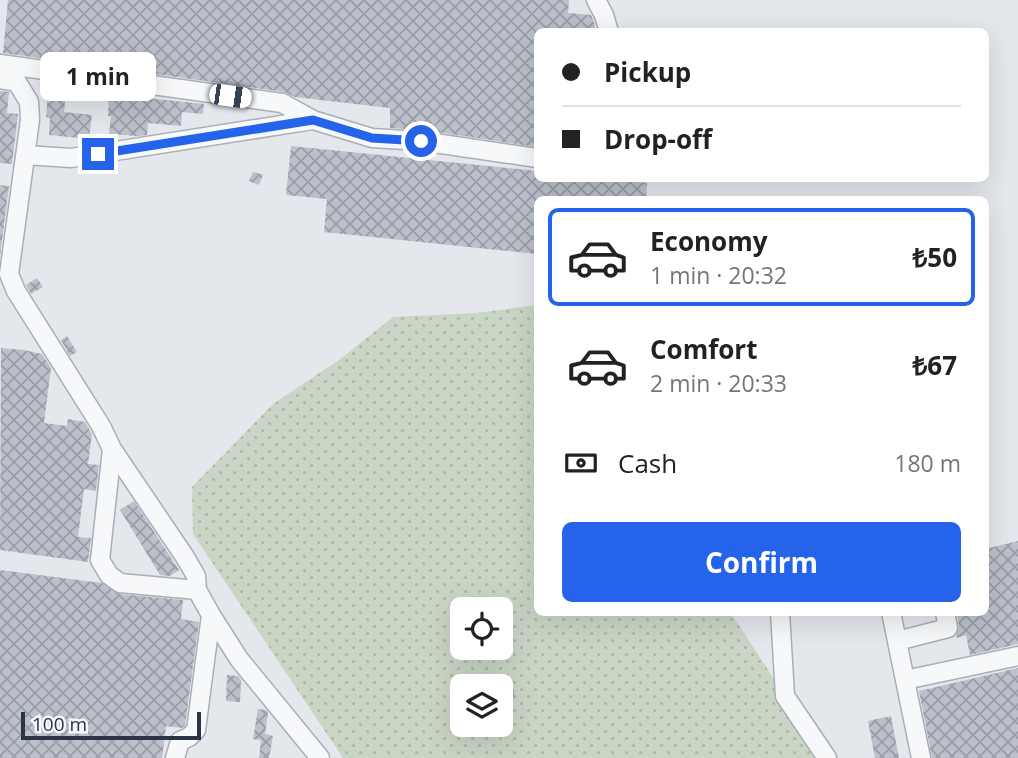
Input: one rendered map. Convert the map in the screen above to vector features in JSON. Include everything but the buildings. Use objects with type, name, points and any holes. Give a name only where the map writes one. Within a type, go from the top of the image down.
[{"type":"street","points":[[596,0],[608,28]]},
{"type":"street","points":[[0,64],[282,103],[313,120],[372,138],[421,141],[534,158]]},
{"type":"street","points":[[0,79],[17,82],[29,102],[30,120],[9,274],[16,291],[101,426],[112,449],[186,557],[196,576],[197,590],[239,659],[320,758]]},
{"type":"street","points":[[25,155],[71,158],[313,120]]},
{"type":"street","points":[[112,449],[100,560],[109,575],[120,583],[197,590]]},
{"type":"street","points":[[175,758],[180,741],[196,730],[211,615]]},
{"type":"street","points":[[780,616],[785,696],[827,758]]},
{"type":"street","points":[[892,616],[921,758]]},
{"type":"street","points":[[897,641],[948,628],[946,616]]},
{"type":"street","points":[[905,680],[1018,656]]},
{"type":"green space","points":[[534,305],[534,616],[733,616],[785,696],[804,708],[827,758],[343,758],[193,534],[192,487],[273,404],[339,360],[393,317],[477,313]]},
{"type":"route","points":[[98,154],[313,120],[372,138],[421,141]]}]
